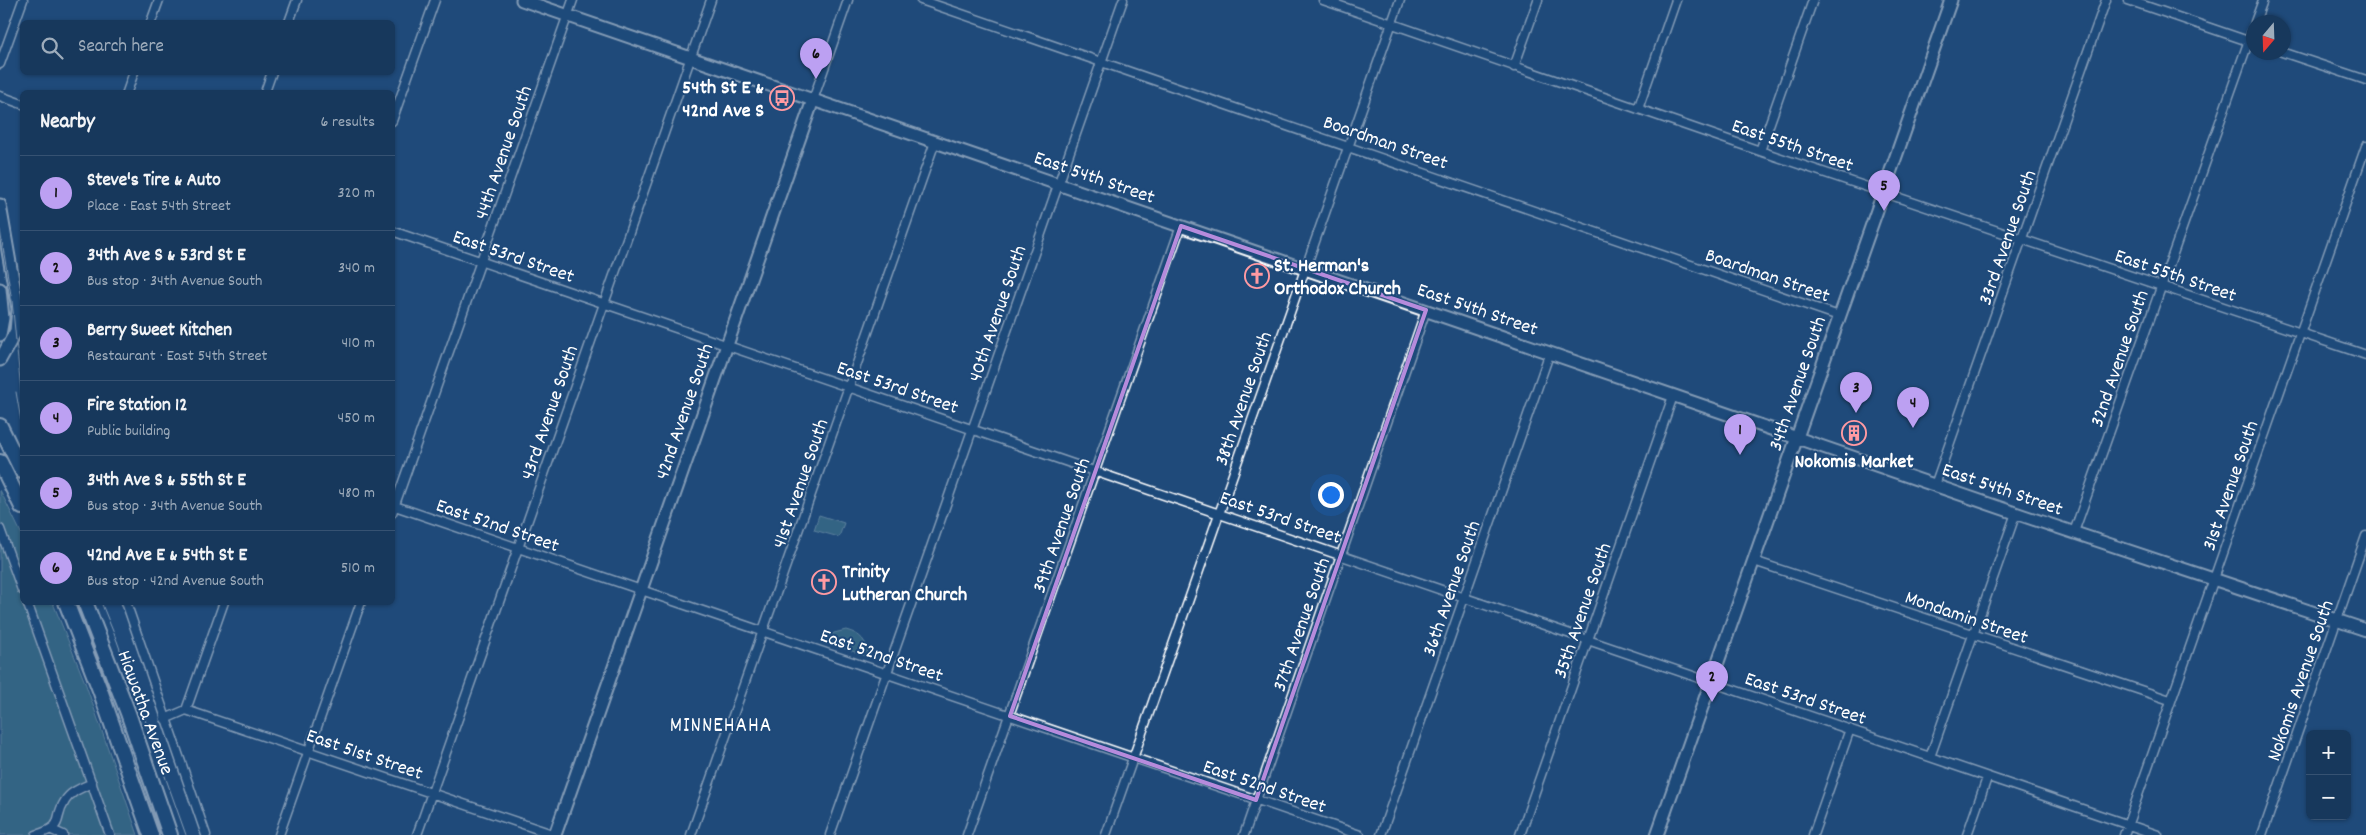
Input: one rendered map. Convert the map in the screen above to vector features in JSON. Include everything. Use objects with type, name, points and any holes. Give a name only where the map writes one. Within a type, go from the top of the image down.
[{"type":"highway","points":[[0,426],[20,467]]},
{"type":"highway","points":[[0,462],[20,503]]},
{"type":"highway","name":"Hiawatha Avenue","points":[[67,605],[100,690],[151,835]]},
{"type":"highway","name":"Hiawatha Avenue","points":[[85,605],[128,713],[170,835]]},
{"type":"street","points":[[0,64],[23,0]]},
{"type":"street","points":[[152,20],[159,0]]},
{"type":"street","points":[[290,20],[297,0]]},
{"type":"street","points":[[395,113],[435,0]]},
{"type":"street","name":"East 54th Street","points":[[522,0],[1550,352],[1673,396],[2212,580],[2366,630]]},
{"type":"street","name":"44th Avenue South","points":[[395,502],[573,0]]},
{"type":"street","name":"43rd Avenue South","points":[[417,835],[711,0]]},
{"type":"street","name":"42nd Avenue South","points":[[555,835],[848,0]]},
{"type":"street","name":"Boardman Street","points":[[921,0],[1102,60],[1839,316]]},
{"type":"street","name":"40th Avenue South","points":[[830,835],[1123,0]]},
{"type":"street","name":"East 55th Street","points":[[1324,0],[1760,151],[2366,355]]},
{"type":"street","name":"38th Avenue South","points":[[1106,835],[1304,268],[1400,0]]},
{"type":"street","points":[[1514,66],[1538,0]]},
{"type":"street","points":[[1638,109],[1676,0]]},
{"type":"street","points":[[1760,151],[1813,0]]},
{"type":"street","name":"34th Avenue South","points":[[1657,835],[1951,0]]},
{"type":"street","name":"33rd Avenue South","points":[[1935,485],[2106,0]]},
{"type":"street","points":[[2128,0],[2246,40]]},
{"type":"street","points":[[2258,15],[2263,0]]},
{"type":"street","points":[[2291,55],[2366,80]]},
{"type":"street","name":"32nd Avenue South","points":[[2074,532],[2161,286],[2246,56]]},
{"type":"street","points":[[128,90],[133,75]]},
{"type":"street","points":[[266,90],[271,75]]},
{"type":"street","points":[[0,96],[20,103]]},
{"type":"street","name":"41st Avenue South","points":[[691,835],[935,142]]},
{"type":"street","name":"31st Avenue South","points":[[2124,835],[2366,146]]},
{"type":"street","points":[[0,205],[18,309],[16,331],[0,360]]},
{"type":"street","name":"39th Avenue South","points":[[967,835],[1182,226]]},
{"type":"street","name":"East 53rd Street","points":[[395,232],[1342,554],[1464,598],[2158,835]]},
{"type":"street","points":[[0,289],[3,318],[0,335]]},
{"type":"street","name":"37th Avenue South","points":[[1244,835],[1426,310]]},
{"type":"street","name":"36th Avenue South","points":[[1381,835],[1550,352]]},
{"type":"street","name":"35th Avenue South","points":[[1520,835],[1673,396]]},
{"type":"street","name":"East 52nd Street","points":[[395,509],[518,547],[1360,835]]},
{"type":"street","points":[[1930,757],[2016,513]]},
{"type":"street","points":[[0,529],[20,584]]},
{"type":"street","name":"Nokomis Avenue South","points":[[2262,835],[2366,536]]},
{"type":"street","name":"Mondamin Street","points":[[1754,561],[1973,636],[2170,700]]},
{"type":"street","points":[[28,605],[110,835]]},
{"type":"street","name":"Hiawatha Avenue","points":[[127,605],[206,835]]},
{"type":"street","points":[[165,719],[186,710],[223,605]]},
{"type":"street","points":[[279,835],[360,605]]},
{"type":"street","name":"East 51st Street","points":[[186,710],[555,835]]},
{"type":"street","points":[[1813,835],[1850,729]]},
{"type":"street","points":[[1967,835],[1988,778]]},
{"type":"street","points":[[36,835],[52,830],[60,818],[64,802],[72,792],[92,783]]},
{"type":"street","points":[[52,830],[63,835]]},
{"type":"highlighted area","points":[[1181,226],[1426,310],[1256,800],[1010,716]]},
{"type":"green space","points":[[0,490],[20,531],[20,605],[54,605],[86,685],[138,835],[0,835]]},
{"type":"green space","points":[[819,515],[844,523],[839,537],[814,530]]},
{"type":"green space","points":[[846,630],[856,634],[865,642],[869,657],[824,641],[834,633]]},
{"type":"tram line","points":[[0,230],[12,301],[20,380]]},
{"type":"tram line","points":[[16,392],[20,415]]},
{"type":"tram line","points":[[102,605],[117,641],[186,835]]},
{"type":"place","name":"42nd Ave E & 54th St E","points":[[816,79]]},
{"type":"place","name":"54th St E & 42nd Ave S","points":[[782,98]]},
{"type":"place","name":"34th Ave S & 55th St E","points":[[1884,211]]},
{"type":"place","name":"St. Herman's Orthodox Church","points":[[1257,276]]},
{"type":"place","name":"Berry Sweet Kitchen","points":[[1856,413]]},
{"type":"place","name":"Fire Station 12","points":[[1913,428]]},
{"type":"place","name":"Nokomis Market","points":[[1854,433]]},
{"type":"place","name":"Steve's Tire & Auto","points":[[1740,455]]},
{"type":"place","name":"Trinity Lutheran Church","points":[[824,582]]},
{"type":"place","name":"34th Ave S & 53rd St E","points":[[1712,702]]},
{"type":"district","name":"MINNEHAHA","points":[[721,724]]}]
